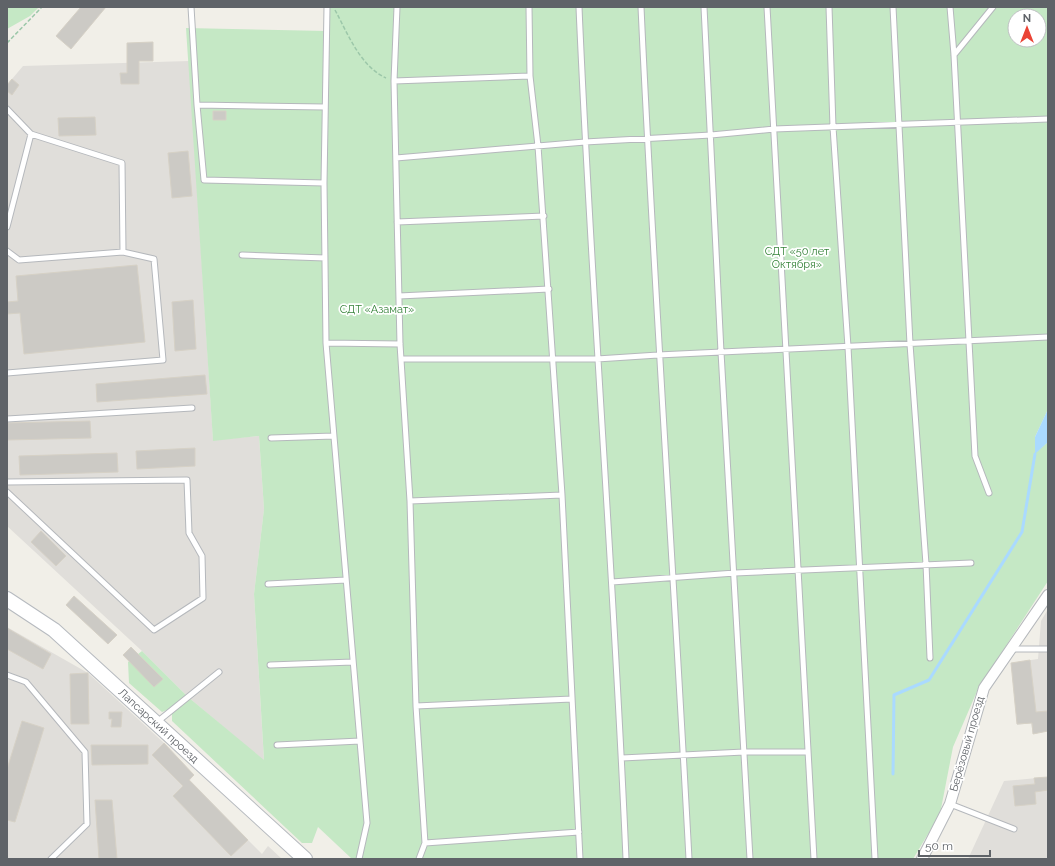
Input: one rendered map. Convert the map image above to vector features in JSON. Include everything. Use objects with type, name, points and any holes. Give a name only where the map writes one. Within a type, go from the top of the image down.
[{"type":"street","name":"Берёзовый проезд","points":[[922,859],[950,804],[984,688],[1048,595]]},
{"type":"street","name":"Лапсарский проезд","points":[[7,599],[54,630],[305,859]]},
{"type":"lane","points":[[190,7],[204,180],[324,183]]},
{"type":"lane","points":[[327,7],[324,183],[326,343],[366,823],[359,859]]},
{"type":"lane","points":[[397,7],[394,81],[400,344],[410,501],[416,706],[425,843],[419,859]]},
{"type":"lane","points":[[529,7],[530,76],[544,216],[562,495],[580,859]]},
{"type":"lane","points":[[579,7],[597,359],[622,758],[626,859]]},
{"type":"lane","points":[[641,7],[658,355],[674,578],[689,859]]},
{"type":"lane","points":[[704,7],[720,352],[735,573],[750,859]]},
{"type":"lane","points":[[767,7],[814,859]]},
{"type":"lane","points":[[829,7],[833,127],[848,347],[875,859]]},
{"type":"lane","points":[[892,7],[897,124],[910,344],[926,564],[930,658]]},
{"type":"lane","points":[[950,7],[958,124],[975,456],[989,493]]},
{"type":"lane","points":[[954,55],[993,7]]},
{"type":"lane","points":[[394,81],[530,76]]},
{"type":"lane","points":[[197,105],[325,107]]},
{"type":"lane","points":[[7,109],[31,134],[122,163],[122,252]]},
{"type":"lane","points":[[396,158],[585,142],[710,135],[774,129],[897,124],[958,124],[1048,119]]},
{"type":"lane","points":[[7,227],[31,134]]},
{"type":"lane","points":[[397,222],[544,216]]},
{"type":"lane","points":[[7,250],[19,260],[122,252],[154,259],[163,360],[7,373]]},
{"type":"lane","points":[[242,255],[325,258]]},
{"type":"lane","points":[[399,296],[549,289]]},
{"type":"lane","points":[[401,359],[597,359],[720,352],[1048,338]]},
{"type":"lane","points":[[326,343],[400,344]]},
{"type":"lane","points":[[7,419],[192,408]]},
{"type":"lane","points":[[271,438],[334,436]]},
{"type":"lane","points":[[7,482],[187,480],[189,533],[202,556],[203,598],[154,630],[7,492]]},
{"type":"lane","points":[[410,501],[562,495]]},
{"type":"lane","points":[[612,582],[859,566],[971,563]]},
{"type":"lane","points":[[268,584],[346,580]]},
{"type":"lane","points":[[1012,649],[1048,649]]},
{"type":"lane","points":[[270,665],[353,662]]},
{"type":"lane","points":[[157,723],[219,672]]},
{"type":"lane","points":[[7,675],[26,682],[84,752],[87,824],[51,859]]},
{"type":"lane","points":[[416,706],[572,699]]},
{"type":"lane","points":[[277,745],[360,741]]},
{"type":"lane","points":[[622,758],[744,752],[807,752]]},
{"type":"lane","points":[[950,804],[1014,828]]},
{"type":"lane","points":[[425,843],[579,832]]},
{"type":"path","points":[[7,43],[42,7]]},
{"type":"path","points":[[333,7],[361,58],[380,75],[394,81]]},
{"type":"shaded area","points":[[189,61],[213,440],[259,436],[264,509],[254,594],[264,761],[188,697],[142,651],[7,526],[7,85],[23,66]]},
{"type":"shaded area","points":[[1048,609],[1048,731],[1033,734],[1031,723],[1017,725],[1011,663],[1038,659],[1041,621]]},
{"type":"shaded area","points":[[7,627],[88,673],[164,743],[194,775],[190,780],[262,854],[268,846],[282,859],[7,859]]},
{"type":"shaded area","points":[[1048,777],[1048,859],[968,859],[1004,781]]},
{"type":"green space","points":[[7,7],[39,7],[30,16],[7,29]]},
{"type":"green space","points":[[328,7],[1048,7],[1048,409],[1035,437],[1035,453],[1048,442],[1048,581],[978,689],[953,747],[940,814],[913,859],[352,859],[318,827],[312,843],[302,843],[172,721],[172,708],[162,712],[129,683],[128,662],[142,651],[188,697],[264,760],[254,594],[264,509],[259,436],[213,441],[186,28],[327,31]]},
{"type":"water","points":[[1048,409],[1048,442],[1035,454],[1035,437]]},
{"type":"building","points":[[81,7],[106,7],[71,49],[56,36]]},
{"type":"building","points":[[153,42],[153,61],[139,61],[139,84],[121,84],[120,73],[127,73],[127,43]]},
{"type":"building","points":[[12,79],[19,85],[12,95],[7,91],[7,85]]},
{"type":"building","points":[[213,111],[226,111],[226,120],[213,120]]},
{"type":"building","points":[[95,117],[96,135],[59,136],[58,118]]},
{"type":"building","points":[[188,151],[192,196],[172,198],[168,153]]},
{"type":"building","points":[[137,265],[145,342],[24,354],[20,313],[7,314],[7,302],[18,301],[16,276]]},
{"type":"building","points":[[193,300],[196,349],[175,351],[172,302]]},
{"type":"building","points":[[205,375],[207,394],[97,402],[96,384]]},
{"type":"building","points":[[90,421],[91,438],[7,440],[7,423]]},
{"type":"building","points":[[195,448],[195,466],[137,469],[136,451]]},
{"type":"building","points":[[117,453],[118,472],[20,475],[19,456]]},
{"type":"building","points":[[41,531],[66,556],[56,566],[31,542]]},
{"type":"building","points":[[74,596],[117,635],[108,644],[66,605]]},
{"type":"building","points":[[7,628],[51,654],[43,669],[7,649]]},
{"type":"building","points":[[131,647],[163,679],[154,687],[123,655]]},
{"type":"building","points":[[1030,660],[1036,712],[1048,711],[1048,731],[1033,734],[1032,723],[1017,724],[1011,663]]},
{"type":"building","points":[[88,673],[89,724],[71,724],[70,674]]},
{"type":"building","points":[[109,712],[122,712],[121,727],[111,727],[112,719],[109,719]]},
{"type":"building","points":[[22,721],[44,728],[15,822],[7,820],[7,769]]},
{"type":"building","points":[[164,743],[194,775],[189,780],[248,840],[231,856],[173,796],[183,786],[152,755]]},
{"type":"building","points":[[91,745],[148,745],[148,764],[92,765]]},
{"type":"building","points":[[1048,777],[1048,790],[1035,792],[1036,804],[1015,806],[1013,786],[1035,784],[1034,778]]},
{"type":"building","points":[[95,800],[112,800],[117,859],[99,859]]},
{"type":"waterway","points":[[893,774],[894,695],[929,680],[1022,532],[1035,454]]},
{"type":"park label","name":"СДТ «50 лет Октября»","points":[[797,257]]},
{"type":"park label","name":"СДТ «Азамат»","points":[[377,309]]}]
